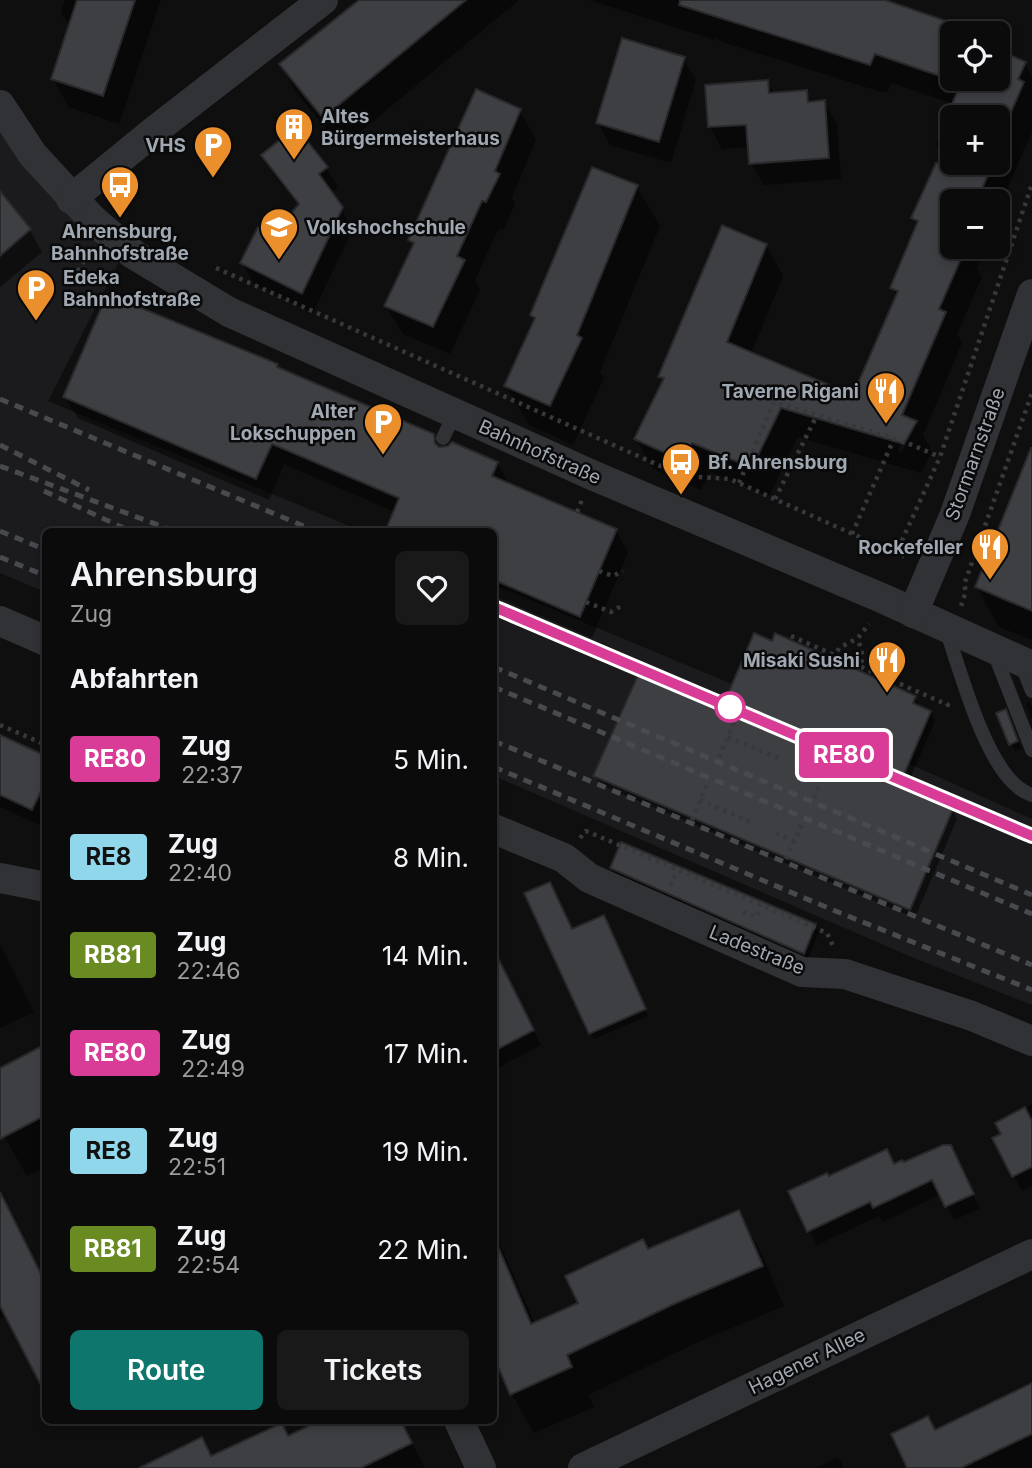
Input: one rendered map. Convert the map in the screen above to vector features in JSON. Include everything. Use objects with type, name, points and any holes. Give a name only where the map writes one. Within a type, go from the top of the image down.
[{"type":"street","points":[[71,199],[323,0]]},
{"type":"street","name":"Bahnhofstraße","points":[[0,105],[33,155],[71,199],[133,254],[229,312],[449,426],[592,475],[913,612],[952,621],[992,648],[1026,663]]},
{"type":"street","name":"Stormarnstraße","points":[[913,612],[955,514],[1032,294]]},
{"type":"street","points":[[0,621],[42,639]]},
{"type":"street","name":"Ladestraße","points":[[497,830],[564,858],[589,878],[802,972],[845,974],[972,1016],[1032,1041]]},
{"type":"street","points":[[0,878],[42,886]]},
{"type":"street","name":"Hagener Allee","points":[[583,1468],[1032,1254]]},
{"type":"street","points":[[460,1424],[481,1468]]},
{"type":"lane","points":[[952,621],[990,749],[1017,787],[1032,795]]},
{"type":"lane","points":[[992,648],[1032,750]]},
{"type":"lane","points":[[1026,663],[1032,691]]},
{"type":"path","points":[[210,266],[683,476],[730,479],[904,557],[899,547],[940,457],[1032,184]]},
{"type":"path","points":[[78,271],[93,248]]},
{"type":"path","points":[[952,621],[966,591],[964,585],[1032,393]]},
{"type":"path","points":[[739,483],[774,402],[905,442],[940,457]]},
{"type":"path","points":[[775,499],[815,419]]},
{"type":"path","points":[[852,534],[893,441]]},
{"type":"path","points":[[577,512],[581,503]]},
{"type":"path","points":[[599,571],[614,576],[623,571]]},
{"type":"path","points":[[835,657],[839,648],[858,638],[878,612],[884,599]]},
{"type":"path","points":[[586,602],[611,612],[621,606]]},
{"type":"path","points":[[791,636],[892,683],[948,705],[945,698]]},
{"type":"path","points":[[858,638],[863,658],[858,668]]},
{"type":"path","points":[[719,757],[737,715]]},
{"type":"path","points":[[0,725],[42,743]]},
{"type":"path","points":[[728,737],[778,758]]},
{"type":"path","points":[[814,798],[832,756]]},
{"type":"path","points":[[804,769],[823,776]]},
{"type":"path","points":[[692,820],[708,782]]},
{"type":"path","points":[[700,800],[751,822]]},
{"type":"path","points":[[786,859],[803,822]]},
{"type":"path","points":[[564,858],[586,831],[827,933],[845,974]]},
{"type":"path","points":[[776,832],[794,841]]},
{"type":"path","points":[[672,882],[677,871]]},
{"type":"path","points":[[743,912],[757,917],[761,905]]},
{"type":"shaded area","points":[[0,128],[27,164],[134,232],[48,401],[354,528],[42,528],[42,591],[0,573]]},
{"type":"shaded area","points":[[497,586],[732,684],[1032,819],[1032,1005],[909,956],[497,777]]},
{"type":"building","points":[[77,0],[135,0],[103,96],[51,79]]},
{"type":"building","points":[[359,0],[466,0],[323,118],[279,64]]},
{"type":"building","points":[[680,0],[885,0],[946,21],[940,21],[940,76],[875,54],[870,65],[679,5]]},
{"type":"building","points":[[622,38],[685,57],[659,142],[596,123]]},
{"type":"building","points":[[1010,55],[1026,62],[1018,79],[1024,82],[1010,115],[1010,105],[951,105],[958,91],[1010,91]]},
{"type":"building","points":[[768,80],[769,93],[807,90],[808,102],[825,100],[829,158],[749,164],[746,125],[708,127],[705,85]]},
{"type":"building","points":[[476,89],[521,109],[495,171],[500,174],[486,202],[482,201],[457,256],[465,260],[433,327],[384,306],[414,243],[408,240]]},
{"type":"building","points":[[296,127],[328,167],[319,174],[343,207],[302,294],[240,263],[258,227],[273,235],[299,204],[261,155]]},
{"type":"building","points":[[936,163],[940,163],[940,175],[988,175],[982,189],[940,189],[940,259],[961,259],[939,309],[946,312],[902,415],[917,421],[904,444],[781,408],[752,468],[692,443],[683,461],[634,439],[664,378],[658,377],[722,225],[767,244],[727,342],[853,395],[898,291],[890,288],[918,221],[911,218]]},
{"type":"building","points":[[592,167],[638,185],[577,335],[582,338],[550,406],[504,386],[535,318],[530,315]]},
{"type":"building","points":[[0,191],[31,229],[0,256]]},
{"type":"building","name":"Alter Lokschuppen","points":[[107,294],[278,364],[277,367],[434,434],[435,443],[439,447],[448,446],[452,442],[498,462],[492,476],[617,529],[580,617],[497,581],[497,528],[387,528],[399,498],[272,444],[256,479],[63,397]]},
{"type":"building","points":[[1032,448],[1032,611],[975,587]]},
{"type":"building","points":[[754,633],[772,641],[775,633],[916,696],[913,703],[931,711],[899,786],[953,809],[910,910],[593,776],[638,675],[721,710]]},
{"type":"building","points":[[1006,709],[1018,741],[1009,745],[996,713]]},
{"type":"building","points":[[0,735],[42,754],[42,789],[32,810],[0,795]]},
{"type":"building","points":[[621,842],[816,924],[804,954],[610,868]]},
{"type":"building","points":[[550,882],[572,929],[604,915],[646,1009],[589,1034],[524,893]]},
{"type":"building","points":[[497,956],[534,1030],[497,1049]]},
{"type":"building","points":[[42,1046],[42,1117],[0,1139],[0,1068]]},
{"type":"building","points":[[1025,1107],[1032,1121],[1032,1167],[1012,1177],[992,1138],[1001,1134],[995,1123]]},
{"type":"building","points":[[943,1145],[951,1145],[974,1194],[945,1207],[932,1180],[873,1208],[870,1202],[807,1232],[788,1191],[827,1173],[829,1176],[887,1149],[894,1164]]},
{"type":"building","points":[[0,1192],[42,1276],[42,1387],[0,1306]]},
{"type":"building","points":[[739,1210],[763,1266],[674,1304],[567,1355],[572,1367],[510,1395],[497,1364],[497,1244],[531,1324],[578,1303],[565,1276],[643,1239],[648,1249]]},
{"type":"building","points":[[1032,1383],[1032,1434],[961,1468],[907,1468],[891,1434],[928,1416],[935,1430]]},
{"type":"building","points":[[280,1424],[282,1424],[288,1436],[313,1424],[402,1424],[412,1443],[361,1468],[139,1468],[202,1437],[211,1456]]},
{"type":"railway","points":[[0,399],[308,528]]},
{"type":"railway","points":[[0,445],[89,490]]},
{"type":"railway","points":[[0,466],[166,528]]},
{"type":"railway","points":[[44,491],[123,528]]},
{"type":"railway","points":[[0,531],[42,548]]},
{"type":"railway","points":[[0,557],[42,574]]},
{"type":"railway","points":[[497,608],[1032,836]]},
{"type":"railway","points":[[497,668],[1032,895]]},
{"type":"railway","points":[[497,688],[1032,914]]},
{"type":"railway","points":[[497,742],[1032,965]]},
{"type":"railway","points":[[497,768],[833,910],[1032,990]]},
{"type":"train","name":"RE80","points":[[497,608],[1032,836]]},
{"type":"place","name":"Altes Bürgermeisterhaus","points":[[294,161]]},
{"type":"place","name":"VHS","points":[[213,179]]},
{"type":"place","name":"Ahrensburg, Bahnhofstraße","points":[[120,219]]},
{"type":"place","name":"Volkshochschule","points":[[279,261]]},
{"type":"place","name":"Edeka Bahnhofstraße","points":[[36,322]]},
{"type":"place","name":"Taverne Rigani","points":[[886,425]]},
{"type":"place","name":"Alter Lokschuppen","points":[[383,456]]},
{"type":"place","name":"Bf. Ahrensburg","points":[[681,496]]},
{"type":"place","name":"Rockefeller","points":[[990,581]]},
{"type":"place","name":"Misaki Sushi","points":[[887,694]]}]
